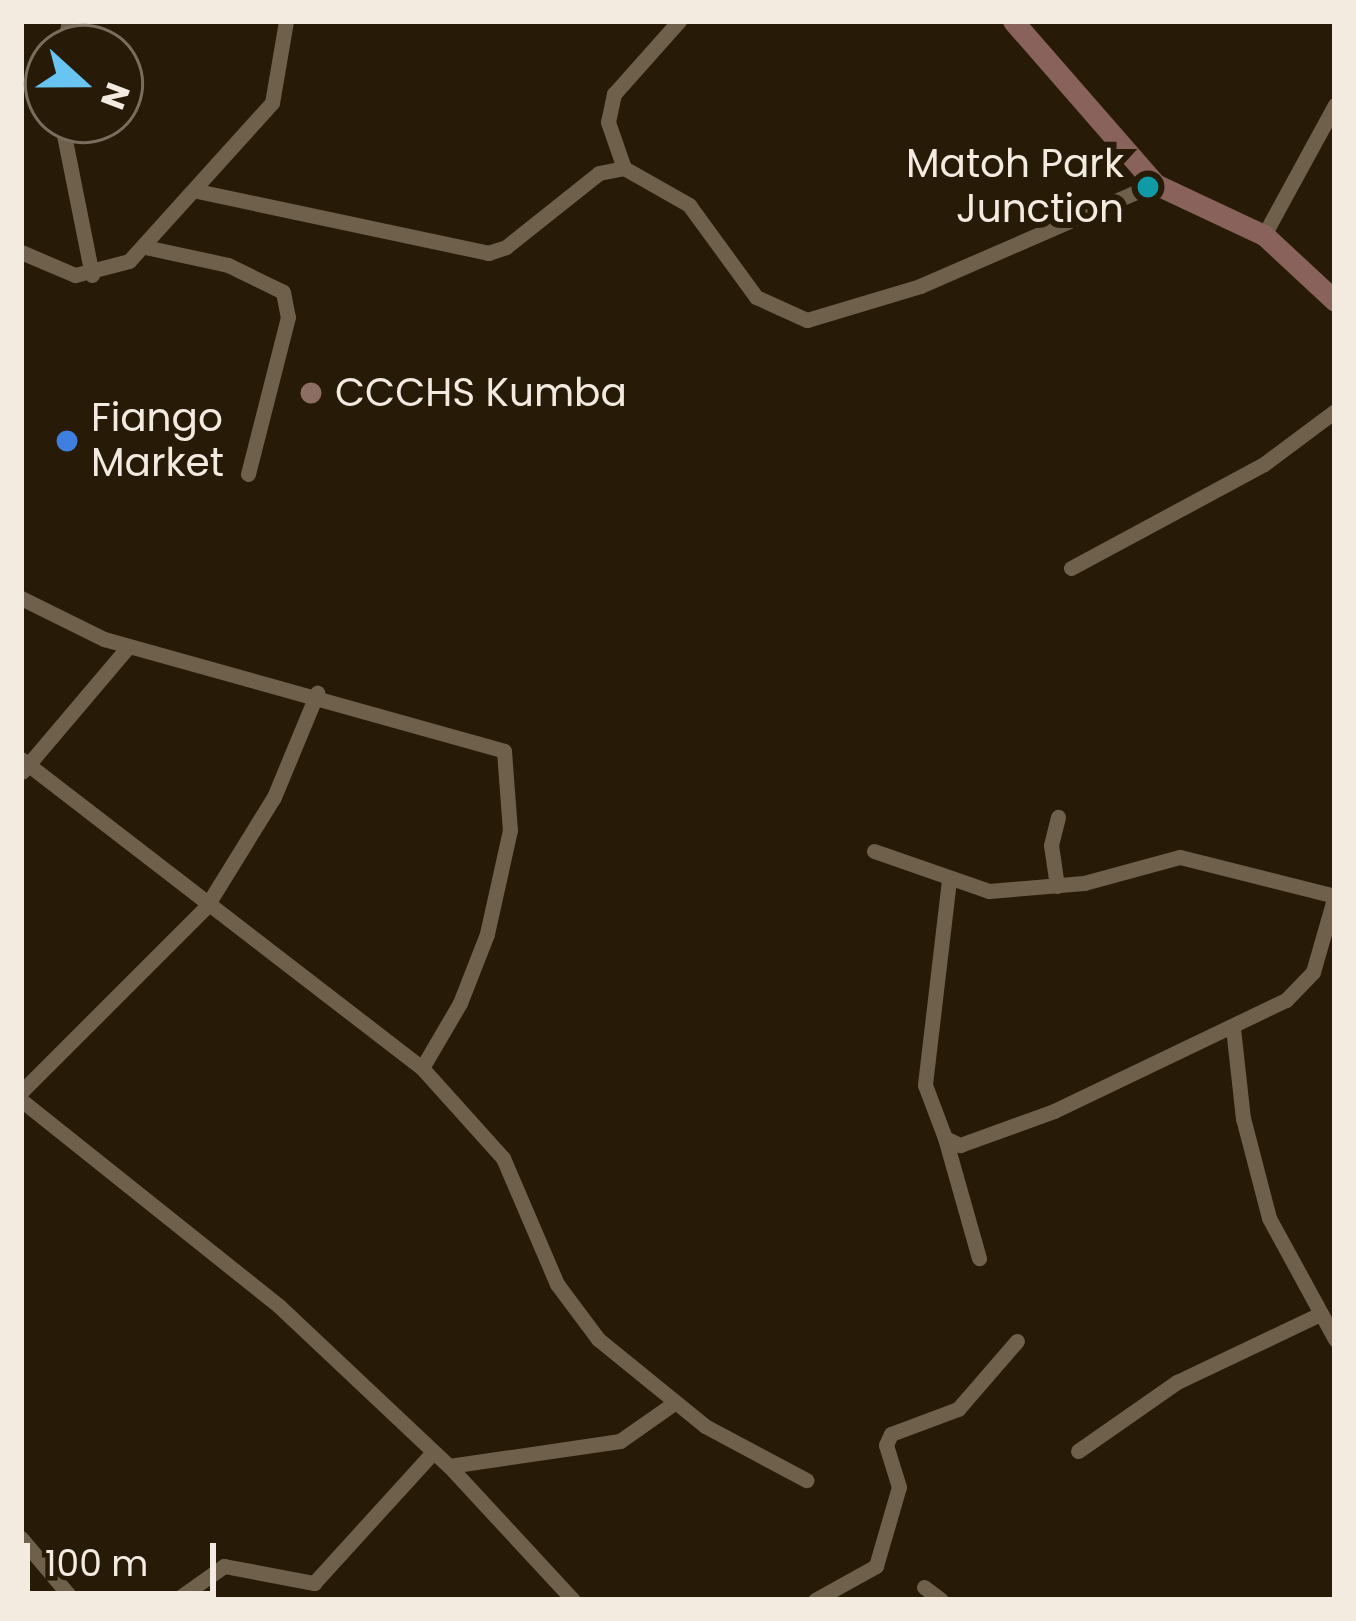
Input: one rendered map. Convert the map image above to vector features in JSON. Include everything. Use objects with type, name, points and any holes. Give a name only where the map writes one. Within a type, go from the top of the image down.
[{"type":"main road","points":[[1013,21],[1156,184],[1264,236],[1335,302]]},
{"type":"street","points":[[22,257],[56,270],[92,275],[145,248],[272,103],[286,21]]},
{"type":"street","points":[[624,168],[608,122],[614,94],[680,21]]},
{"type":"street","points":[[1264,236],[1335,105]]},
{"type":"street","points":[[66,144],[92,275]]},
{"type":"street","points":[[196,190],[488,253],[506,247],[599,173],[624,168],[689,205],[756,297],[807,320],[920,286],[1156,184]]},
{"type":"street","points":[[145,248],[228,265],[283,292],[288,317],[248,474]]},
{"type":"street","points":[[1071,568],[1264,464],[1335,411]]},
{"type":"street","points":[[21,598],[129,646],[317,693],[495,745],[509,758],[510,830],[487,934],[460,1003],[422,1068]]},
{"type":"street","points":[[129,646],[24,766],[422,1068],[503,1158],[573,1310],[674,1403],[806,1480]]},
{"type":"street","points":[[317,693],[274,797],[206,907],[21,1096],[279,1306],[449,1466],[574,1600]]},
{"type":"street","points":[[1058,817],[1051,845],[1058,886]]},
{"type":"street","points":[[874,850],[989,891],[1058,886],[1180,857],[1334,898],[1313,972],[1286,1000],[1054,1112],[970,1143],[945,1138]]},
{"type":"street","points":[[950,880],[924,1067],[979,1258]]},
{"type":"street","points":[[1233,1028],[1264,1203],[1318,1315],[1335,1339]]},
{"type":"street","points":[[1078,1450],[1177,1382],[1318,1315]]},
{"type":"street","points":[[814,1600],[876,1566],[899,1486],[886,1445],[891,1434],[958,1409],[1017,1342]]},
{"type":"street","points":[[449,1466],[620,1441],[674,1403]]},
{"type":"street","points":[[176,1600],[224,1566],[314,1583],[433,1452]]},
{"type":"street","points":[[21,1538],[73,1600]]},
{"type":"street","points":[[924,1587],[941,1600]]},
{"type":"place","name":"Matoh Park Junction","points":[[1148,187]]},
{"type":"place","name":"CCCHS Kumba","points":[[311,393]]},
{"type":"place","name":"Fiango Market","points":[[67,441]]}]
